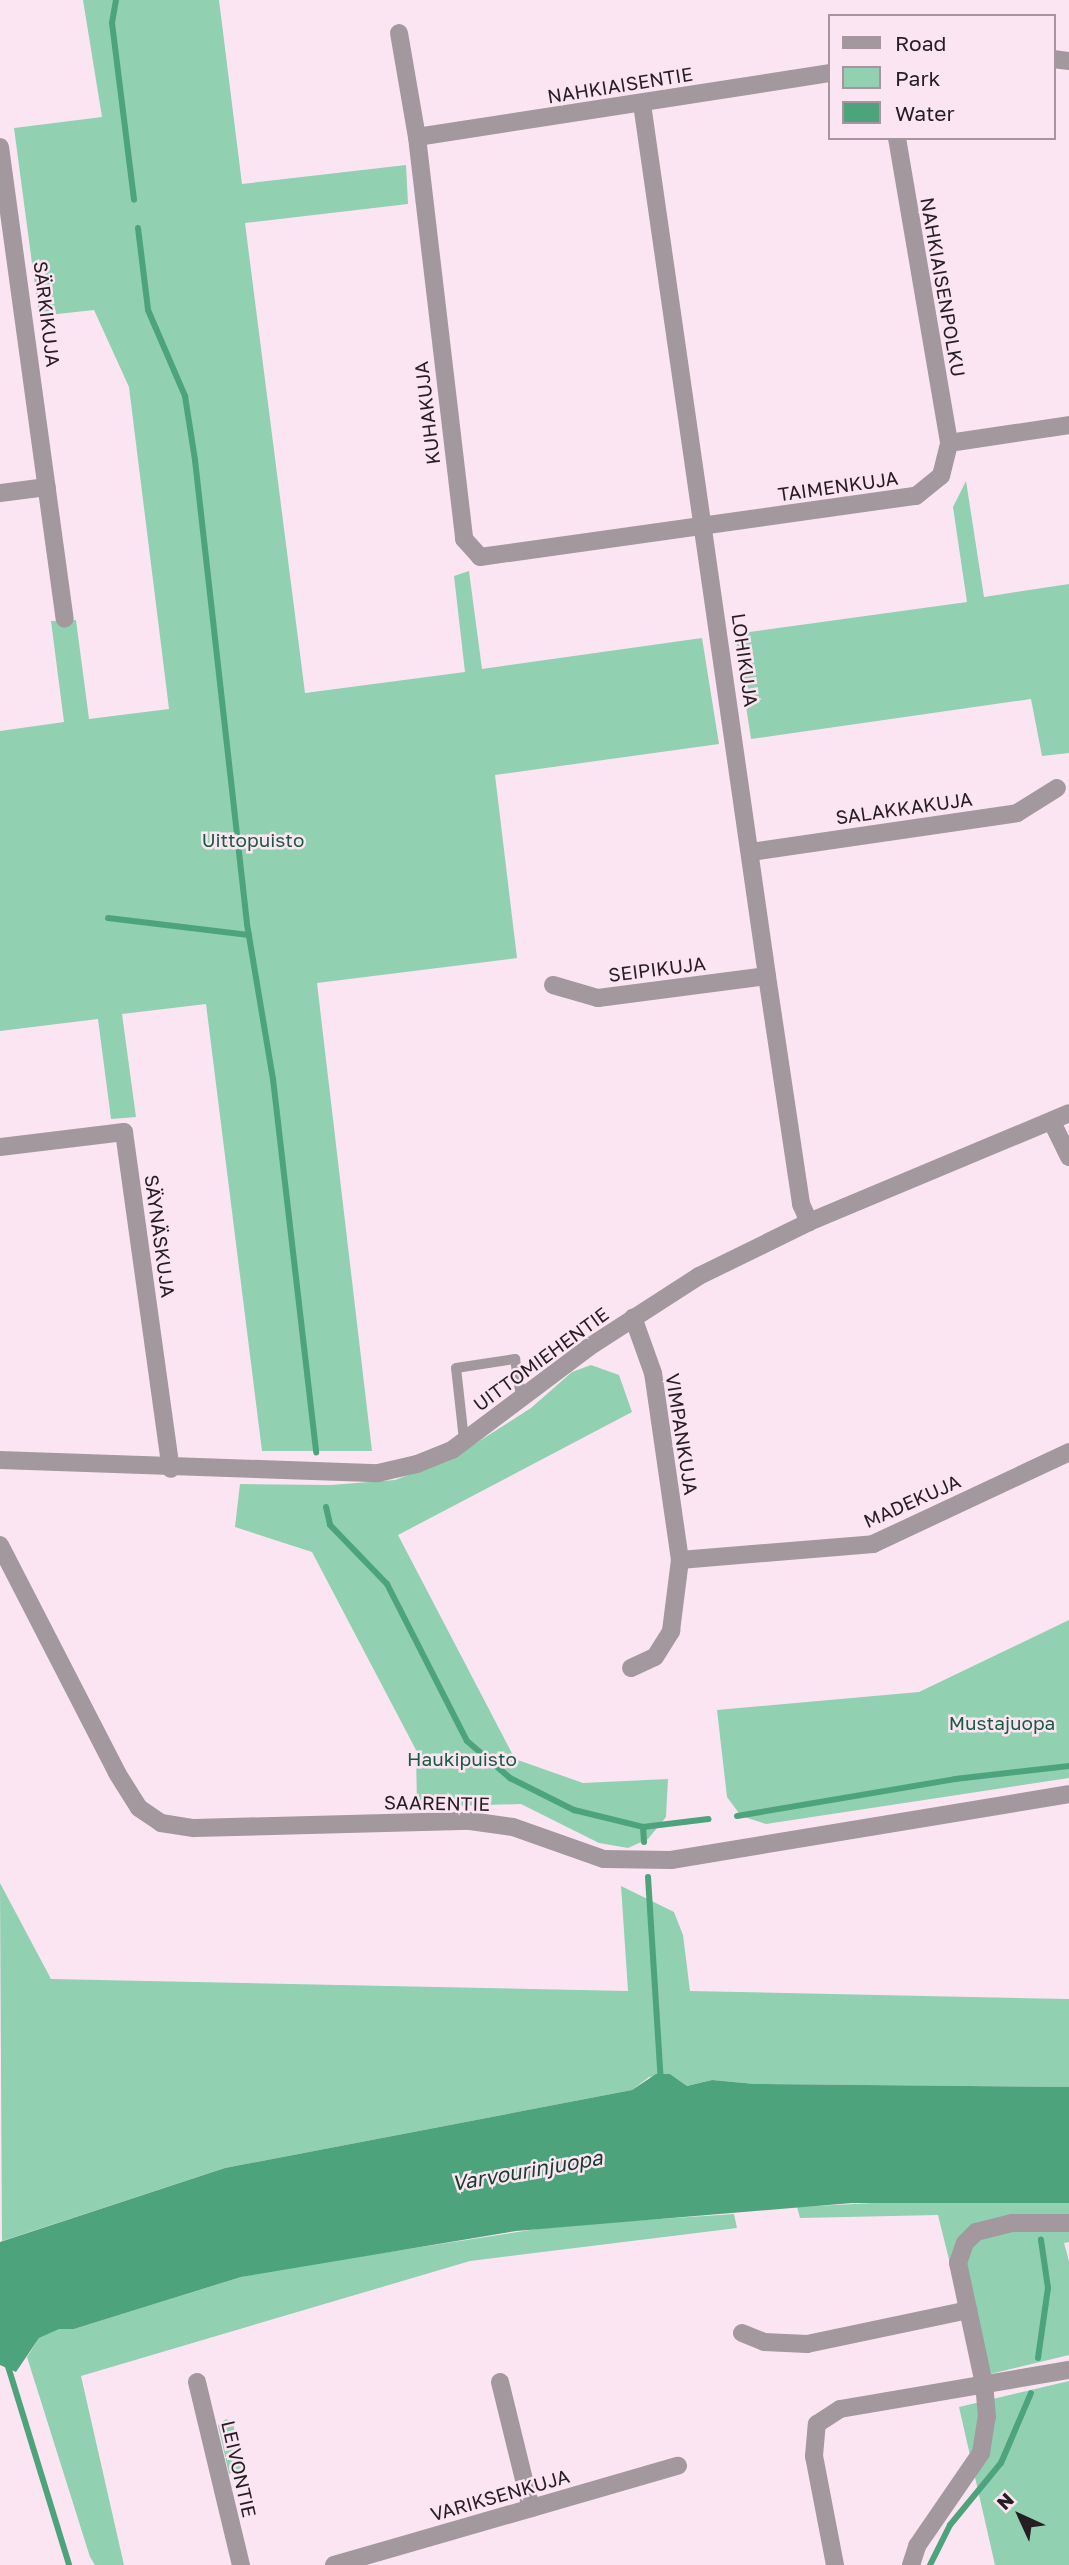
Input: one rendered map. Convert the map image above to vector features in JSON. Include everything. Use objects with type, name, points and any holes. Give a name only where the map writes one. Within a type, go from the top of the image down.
[{"type":"street","name":"KUHAKUJA","points":[[399,33],[417,137],[464,539],[481,557],[705,526]]},
{"type":"street","name":"NAHKIAISENTIE","points":[[417,137],[828,73]]},
{"type":"street","name":"LOHIKUJA","points":[[642,104],[801,1204],[809,1222]]},
{"type":"street","name":"NAHKIAISENPOLKU","points":[[897,140],[948,443]]},
{"type":"street","name":"SÄRKIKUJA","points":[[1,147],[65,619]]},
{"type":"street","points":[[948,443],[1069,425]]},
{"type":"street","name":"TAIMENKUJA","points":[[705,526],[916,496],[941,476],[948,443]]},
{"type":"street","points":[[0,493],[47,487]]},
{"type":"street","name":"SALAKKAKUJA","points":[[751,852],[1017,813],[1057,788]]},
{"type":"street","name":"SEIPIKUJA","points":[[554,985],[598,998],[767,976]]},
{"type":"street","name":"UITTOMIEHENTIE","points":[[0,1460],[171,1469],[378,1473],[417,1464],[464,1440],[634,1317],[699,1276],[809,1222],[1069,1113]]},
{"type":"street","points":[[1052,1122],[1069,1157]]},
{"type":"street","name":"SÄYNÄSKUJA","points":[[0,1147],[124,1132],[171,1469]]},
{"type":"street","name":"VIMPANKUJA","points":[[631,1668],[655,1657],[671,1632],[680,1560],[653,1373],[634,1317]]},
{"type":"street","name":"MADEKUJA","points":[[680,1560],[873,1544],[1069,1452]]},
{"type":"street","name":"SAARENTIE","points":[[0,1545],[117,1773],[139,1808],[161,1823],[194,1828],[470,1821],[513,1827],[604,1859],[671,1860],[1069,1794]]},
{"type":"street","points":[[911,2565],[917,2546],[981,2454],[987,2417],[984,2384],[958,2263],[976,2232],[1012,2223],[1069,2223]]},
{"type":"street","points":[[742,2333],[764,2342],[807,2344],[968,2310]]},
{"type":"street","points":[[835,2565],[814,2456],[817,2424],[840,2409],[1069,2370]]},
{"type":"street","name":"LEIVONTIE","points":[[197,2382],[241,2565]]},
{"type":"street","points":[[500,2382],[531,2508]]},
{"type":"street","name":"VARIKSENKUJA","points":[[334,2565],[678,2466]]},
{"type":"lane","points":[[464,1440],[456,1368],[515,1359],[521,1398]]},
{"type":"green space","name":"Uittopuisto","points":[[83,0],[219,0],[242,184],[406,165],[408,204],[245,223],[305,693],[465,672],[454,576],[469,571],[482,669],[702,638],[719,744],[495,775],[517,958],[317,983],[372,1451],[262,1451],[206,1004],[122,1014],[136,1117],[111,1119],[98,1019],[0,1031],[0,731],[64,722],[51,621],[76,620],[89,719],[169,709],[129,387],[94,310],[39,316],[14,128],[102,117]]},
{"type":"green space","points":[[966,481],[984,597],[1069,584],[1069,753],[1042,756],[1031,699],[751,739],[735,634],[967,602],[953,507]]},
{"type":"green space","name":"Haukipuisto","points":[[591,1365],[619,1375],[632,1412],[398,1535],[515,1759],[583,1783],[668,1779],[666,1817],[648,1839],[628,1848],[599,1843],[521,1804],[417,1807],[416,1750],[312,1552],[235,1527],[240,1484],[331,1485],[395,1480],[451,1459],[531,1408],[572,1372]]},
{"type":"green space","name":"Mustajuopa","points":[[1069,1620],[1069,1778],[766,1824],[741,1816],[727,1797],[717,1710],[919,1692]]},
{"type":"green space","points":[[0,1883],[51,1979],[628,1991],[621,1886],[674,1912],[683,1935],[690,1991],[1069,1999],[1069,2087],[755,2084],[712,2080],[687,2086],[670,2074],[649,2077],[632,2090],[225,2168],[2,2241]]},
{"type":"green space","points":[[931,2200],[1069,2203],[1069,2242],[1064,2243],[1069,2261],[1069,2355],[978,2377],[938,2215],[800,2218],[797,2207]]},
{"type":"green space","points":[[734,2214],[737,2228],[470,2261],[81,2376],[124,2565],[95,2565],[90,2557],[27,2357],[39,2338],[59,2328],[74,2329],[241,2277],[298,2266],[556,2226]]},
{"type":"green space","points":[[1069,2381],[1069,2565],[995,2565],[959,2407]]},
{"type":"green space","points":[[226,2419],[233,2422],[241,2468],[229,2474],[218,2425]]},
{"type":"water","name":"Varvourinjuopa","points":[[656,2074],[670,2074],[687,2086],[712,2080],[755,2084],[1069,2087],[1069,2203],[852,2203],[516,2231],[241,2277],[74,2329],[59,2329],[39,2338],[16,2372],[0,2365],[0,2242],[225,2168],[632,2090]]},
{"type":"waterway","points":[[116,0],[112,23],[134,200]]},
{"type":"waterway","points":[[138,228],[148,310],[185,396],[195,460],[247,924],[273,1079],[316,1453]]},
{"type":"waterway","points":[[108,918],[249,935]]},
{"type":"waterway","points":[[326,1507],[330,1525],[387,1584],[467,1741],[510,1778],[574,1810],[643,1827],[644,1842]]},
{"type":"waterway","name":"Mustajuopa","points":[[737,1816],[955,1779],[1069,1766]]},
{"type":"waterway","points":[[643,1827],[709,1819]]},
{"type":"waterway","points":[[648,1877],[661,2081]]},
{"type":"waterway","points":[[1038,2358],[1048,2288],[1041,2240]]},
{"type":"waterway","points":[[7,2363],[69,2565]]},
{"type":"waterway","points":[[930,2565],[950,2525],[1001,2463],[1031,2393]]}]
